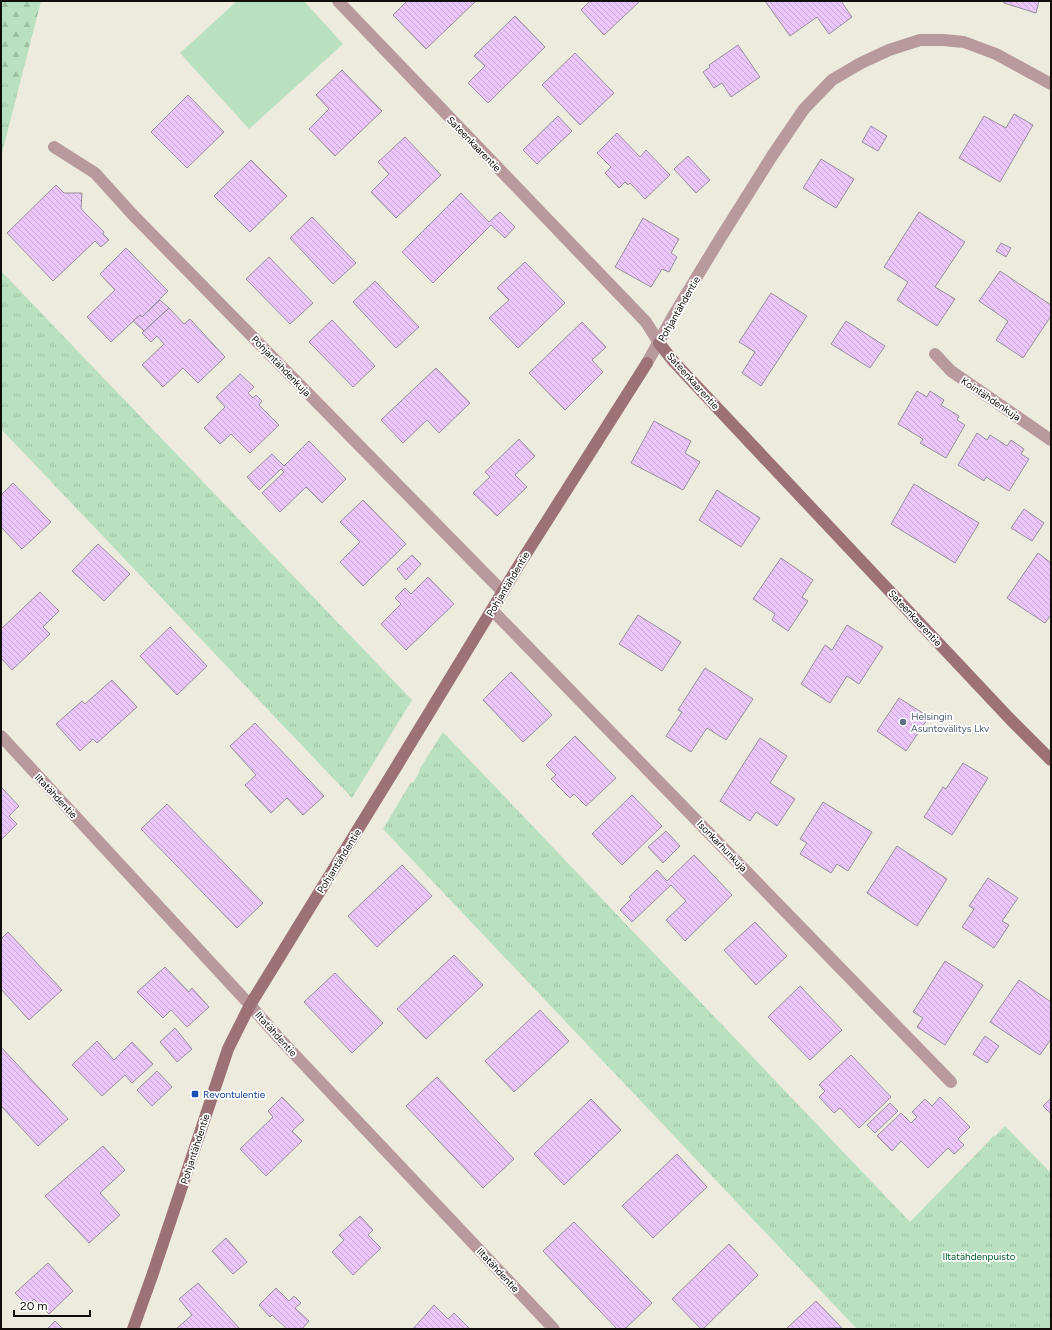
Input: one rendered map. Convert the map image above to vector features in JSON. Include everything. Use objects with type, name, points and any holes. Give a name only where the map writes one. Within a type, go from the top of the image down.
[{"type":"street","name":"Sateenkaarentie","points":[[338,1],[646,322],[659,343],[674,362],[999,707],[1051,760]]},
{"type":"street","name":"Pohjantähdentie","points":[[133,1329],[228,1049],[250,1005],[503,592],[647,363],[676,311],[714,249],[772,156],[804,109],[832,80],[860,63],[889,50],[920,40],[964,42],[996,54],[1051,84]]},
{"type":"street","name":"Pohjantähdenkuja","points":[[54,147],[95,173],[133,215],[503,592]]},
{"type":"street","name":"Kointähdenkuja","points":[[935,354],[951,371],[1051,440]]},
{"type":"street","name":"Isonkarhunkuja","points":[[492,610],[951,1082]]},
{"type":"street","name":"Iltatähdentie","points":[[1,736],[279,1038],[554,1329]]},
{"type":"green space","points":[[1,1],[41,1],[1,157]]},
{"type":"green space","points":[[1,1],[41,1],[20,80],[1,76]]},
{"type":"green space","points":[[237,1],[304,1],[343,44],[249,129],[180,53]]},
{"type":"green space","points":[[1,271],[412,700],[352,798],[1,429]]},
{"type":"green space","name":"Iltatähdenpuisto","points":[[443,732],[910,1222],[993,1136],[994,1137],[1005,1126],[1051,1173],[1051,1329],[857,1329],[383,829],[411,782],[413,783],[420,771],[419,770]]},
{"type":"building","points":[[407,1],[476,1],[426,49],[393,15]]},
{"type":"building","points":[[590,1],[640,1],[604,35],[581,10]]},
{"type":"building","points":[[765,1],[841,1],[852,17],[829,34],[817,17],[790,36]]},
{"type":"building","points":[[1004,1],[1039,1],[1036,13],[1004,3]]},
{"type":"building","points":[[515,16],[545,47],[488,103],[468,83],[485,66],[474,56]]},
{"type":"building","points":[[738,45],[760,77],[731,97],[722,83],[714,88],[703,72],[710,67],[709,65]]},
{"type":"building","points":[[575,53],[614,93],[580,125],[542,85]]},
{"type":"building","points":[[342,70],[382,111],[335,156],[309,129],[329,109],[316,95]]},
{"type":"building","points":[[188,95],[224,132],[187,168],[151,132]]},
{"type":"building","points":[[1014,114],[1033,125],[1000,182],[959,158],[984,116],[1006,128]]},
{"type":"building","points":[[558,116],[572,131],[537,164],[523,150]]},
{"type":"building","points":[[871,126],[887,136],[878,151],[862,142]]},
{"type":"building","points":[[617,133],[640,157],[646,150],[670,175],[645,199],[630,183],[628,185],[625,182],[619,188],[605,173],[611,167],[597,153]]},
{"type":"building","points":[[405,137],[441,175],[396,218],[371,192],[389,174],[378,162]]},
{"type":"building","points":[[688,156],[710,180],[696,193],[674,169]]},
{"type":"building","points":[[821,159],[854,179],[836,208],[803,188]]},
{"type":"building","points":[[251,160],[287,196],[250,232],[214,196]]},
{"type":"building","points":[[56,185],[64,193],[82,193],[81,209],[104,232],[103,234],[109,240],[101,247],[95,241],[53,281],[7,233]]},
{"type":"building","points":[[461,193],[489,222],[500,212],[515,227],[505,238],[491,225],[433,283],[402,252]]},
{"type":"building","points":[[919,212],[965,242],[935,287],[955,299],[937,326],[897,300],[908,282],[884,267]]},
{"type":"building","points":[[312,217],[356,263],[333,284],[290,238]]},
{"type":"building","points":[[643,218],[679,239],[671,253],[677,257],[669,272],[662,269],[651,287],[615,267]]},
{"type":"building","points":[[1001,243],[1011,248],[1006,257],[996,251]]},
{"type":"building","points":[[126,248],[168,291],[142,317],[140,315],[111,342],[87,317],[115,290],[100,274]]},
{"type":"building","points":[[269,257],[313,303],[290,324],[246,279]]},
{"type":"building","points":[[525,262],[565,303],[518,348],[489,318],[509,300],[497,288]]},
{"type":"building","points":[[1000,271],[1051,305],[1051,316],[1023,358],[996,340],[1008,321],[979,301]]},
{"type":"building","points":[[375,281],[419,327],[396,348],[353,302]]},
{"type":"building","points":[[771,293],[807,316],[761,386],[742,373],[755,352],[739,342]]},
{"type":"building","points":[[160,300],[169,308],[144,331],[133,321],[140,315],[142,317]]},
{"type":"building","points":[[169,308],[184,324],[190,319],[225,357],[198,383],[183,368],[163,387],[142,365],[164,344],[157,336],[151,342],[142,333]]},
{"type":"building","points":[[332,320],[375,366],[353,387],[309,342]]},
{"type":"building","points":[[846,321],[885,346],[870,368],[831,344]]},
{"type":"building","points":[[582,322],[606,347],[592,360],[603,372],[565,410],[529,373]]},
{"type":"building","points":[[436,368],[470,403],[439,433],[427,420],[403,443],[381,420]]},
{"type":"building","points":[[240,374],[254,387],[248,393],[253,398],[256,395],[262,401],[259,405],[279,425],[250,453],[231,434],[220,444],[204,428],[225,407],[216,397]]},
{"type":"building","points":[[917,391],[927,397],[930,391],[944,400],[941,405],[959,416],[957,420],[965,425],[946,458],[920,443],[923,439],[898,424]]},
{"type":"building","points":[[654,421],[691,441],[685,453],[700,462],[683,490],[631,463]]},
{"type":"building","points":[[977,433],[987,440],[990,435],[1007,446],[1011,440],[1024,449],[1021,454],[1029,459],[1009,491],[986,477],[984,481],[958,465]]},
{"type":"building","points":[[519,439],[535,456],[515,475],[527,487],[497,516],[473,493],[490,477],[485,472]]},
{"type":"building","points":[[309,441],[346,479],[322,503],[306,487],[280,512],[262,493],[284,472],[281,469],[259,490],[247,477],[272,454],[284,466]]},
{"type":"building","points":[[13,483],[51,522],[22,549],[1,527],[1,495]]},
{"type":"building","points":[[914,484],[979,523],[955,563],[891,524]]},
{"type":"building","points":[[717,490],[760,518],[741,547],[699,520]]},
{"type":"building","points":[[363,500],[406,544],[363,586],[340,562],[360,542],[340,522]]},
{"type":"building","points":[[1024,509],[1044,523],[1032,541],[1011,528]]},
{"type":"building","points":[[98,544],[130,574],[104,601],[72,571]]},
{"type":"building","points":[[1038,553],[1051,563],[1051,615],[1045,623],[1007,598]]},
{"type":"building","points":[[412,555],[421,564],[406,580],[397,569]]},
{"type":"building","points":[[781,558],[813,580],[802,597],[808,601],[788,631],[772,620],[775,614],[753,599]]},
{"type":"building","points":[[428,577],[454,604],[406,650],[381,624],[401,604],[395,598],[405,588],[411,594]]},
{"type":"building","points":[[40,592],[59,611],[43,627],[50,634],[12,670],[1,658],[1,629]]},
{"type":"building","points":[[638,615],[681,642],[662,671],[619,644]]},
{"type":"building","points":[[847,625],[883,647],[859,684],[847,676],[830,703],[801,684],[825,645],[832,650]]},
{"type":"building","points":[[170,627],[207,666],[177,695],[140,656]]},
{"type":"building","points":[[705,668],[753,699],[726,740],[707,728],[691,752],[666,736],[682,712],[678,710]]},
{"type":"building","points":[[511,672],[552,715],[523,742],[483,700]]},
{"type":"building","points":[[112,680],[137,707],[97,743],[93,739],[80,751],[56,724],[82,701],[85,704]]},
{"type":"building","points":[[899,698],[929,717],[906,751],[877,731]]},
{"type":"building","points":[[255,723],[324,796],[303,815],[287,798],[271,813],[245,785],[256,775],[230,746]]},
{"type":"building","points":[[575,736],[616,778],[586,806],[574,794],[570,798],[551,779],[556,775],[546,765]]},
{"type":"building","points":[[760,738],[787,756],[770,783],[795,799],[777,826],[756,812],[750,821],[720,801]]},
{"type":"building","points":[[963,763],[988,778],[952,835],[924,817],[943,787],[946,789]]},
{"type":"building","points":[[1,787],[19,806],[9,816],[17,824],[1,840]]},
{"type":"building","points":[[632,795],[662,826],[622,865],[592,834]]},
{"type":"building","points":[[823,802],[872,832],[848,871],[837,864],[831,873],[800,854],[807,843],[800,839]]},
{"type":"building","points":[[167,804],[263,903],[237,928],[141,829]]},
{"type":"building","points":[[666,831],[680,846],[663,863],[648,847]]},
{"type":"building","points":[[897,846],[947,879],[917,926],[867,893]]},
{"type":"building","points":[[694,855],[732,895],[685,941],[666,920],[686,901],[671,885],[632,922],[620,910],[631,899],[629,897],[657,870],[667,881]]},
{"type":"building","points":[[402,865],[432,896],[377,947],[348,916]]},
{"type":"building","points":[[988,878],[1018,898],[1002,921],[1009,925],[994,948],[962,927],[974,909],[969,906]]},
{"type":"building","points":[[755,922],[787,956],[756,985],[724,950]]},
{"type":"building","points":[[8,932],[62,990],[29,1020],[1,989],[1,939]]},
{"type":"building","points":[[454,955],[483,985],[426,1039],[397,1009]]},
{"type":"building","points":[[945,961],[983,985],[945,1045],[917,1027],[923,1018],[913,1012]]},
{"type":"building","points":[[165,967],[189,992],[192,988],[209,1007],[187,1027],[171,1010],[163,1018],[137,992]]},
{"type":"building","points":[[335,973],[383,1023],[352,1053],[304,1002]]},
{"type":"building","points":[[1019,980],[1051,1002],[1051,1039],[1040,1055],[990,1022]]},
{"type":"building","points":[[800,986],[842,1030],[810,1060],[768,1017]]},
{"type":"building","points":[[540,1010],[569,1041],[514,1092],[485,1061]]},
{"type":"building","points":[[175,1028],[192,1049],[177,1062],[160,1042]]},
{"type":"building","points":[[985,1036],[999,1046],[987,1063],[973,1054]]},
{"type":"building","points":[[97,1041],[114,1060],[132,1042],[153,1064],[132,1083],[125,1075],[102,1096],[72,1065]]},
{"type":"building","points":[[1,1047],[68,1119],[38,1146],[1,1106]]},
{"type":"building","points":[[851,1055],[891,1097],[859,1128],[840,1108],[834,1113],[819,1097],[825,1091],[819,1085]]},
{"type":"building","points":[[157,1071],[172,1087],[152,1106],[137,1090]]},
{"type":"building","points":[[437,1077],[514,1159],[483,1188],[406,1106]]},
{"type":"building","points":[[282,1097],[304,1120],[292,1131],[302,1141],[266,1176],[240,1149],[273,1117],[268,1111]]},
{"type":"building","points":[[940,1097],[970,1127],[958,1139],[964,1145],[954,1154],[948,1148],[928,1168],[901,1141],[892,1151],[877,1136],[901,1113],[911,1123],[917,1117],[912,1112],[925,1099],[932,1106]]},
{"type":"building","points":[[1051,1098],[1051,1114],[1043,1106]]},
{"type":"building","points":[[591,1099],[621,1130],[564,1185],[534,1154]]},
{"type":"building","points":[[890,1103],[898,1111],[875,1133],[867,1125]]},
{"type":"building","points":[[103,1146],[125,1170],[100,1193],[120,1215],[89,1243],[45,1196]]},
{"type":"building","points":[[677,1154],[707,1187],[653,1238],[622,1206]]},
{"type":"building","points":[[360,1216],[373,1230],[368,1235],[381,1248],[353,1275],[332,1252],[344,1240],[339,1235]]},
{"type":"building","points":[[574,1222],[652,1303],[625,1329],[617,1329],[543,1251]]},
{"type":"building","points":[[226,1238],[247,1262],[233,1274],[212,1251]]},
{"type":"building","points":[[729,1244],[758,1275],[703,1329],[701,1329],[672,1299]]},
{"type":"building","points":[[48,1263],[73,1291],[49,1314],[34,1299],[27,1305],[15,1293]]},
{"type":"building","points":[[198,1283],[240,1329],[176,1329],[192,1315],[179,1299]]},
{"type":"building","points":[[276,1288],[289,1301],[294,1296],[301,1303],[295,1308],[309,1321],[302,1329],[287,1329],[272,1315],[270,1317],[259,1305]]},
{"type":"building","points":[[816,1301],[842,1328],[786,1329]]},
{"type":"building","points":[[434,1305],[448,1319],[454,1313],[469,1328],[413,1329]]},
{"type":"building","points":[[55,1321],[63,1329],[47,1329]]},
{"type":"place","name":"Helsingin Asuntovälitys Lkv","points":[[903,722]]},
{"type":"place","name":"Revontulentie","points":[[195,1094]]}]
